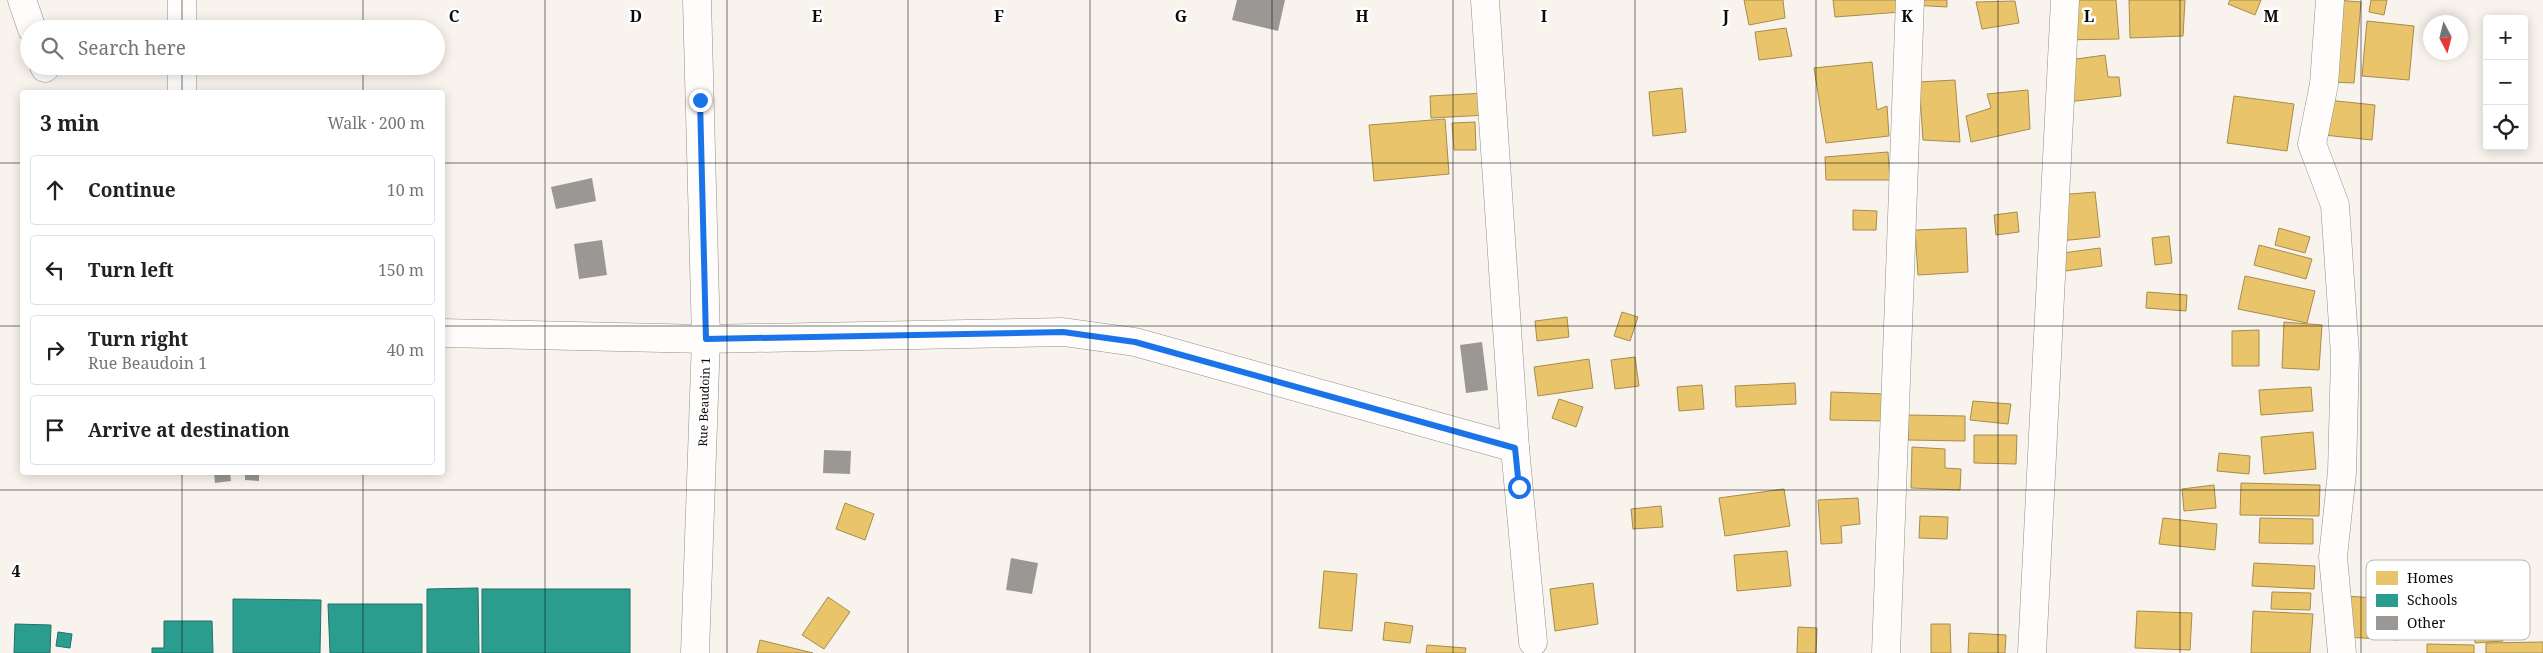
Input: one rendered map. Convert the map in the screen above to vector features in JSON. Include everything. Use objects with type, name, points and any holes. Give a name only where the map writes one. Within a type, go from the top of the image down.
[{"type":"street","points":[[22,0],[29,20]]},
{"type":"street","points":[[182,0],[182,20]]},
{"type":"street","name":"Rue Beaudoin 1","points":[[695,653],[706,339],[698,0]]},
{"type":"street","points":[[1485,0],[1515,448],[1533,642]]},
{"type":"street","points":[[1886,653],[1910,0]]},
{"type":"street","points":[[2032,653],[2064,0]]},
{"type":"street","points":[[2330,0],[2324,84],[2312,144],[2335,205],[2345,355],[2342,472],[2333,557],[2342,653]]},
{"type":"street","points":[[182,75],[182,90]]},
{"type":"street","points":[[445,333],[706,339],[1063,332],[1135,342],[1515,448]]},
{"type":"building: Homes","points":[[1744,0],[1783,0],[1785,18],[1749,25]]},
{"type":"building: Homes","points":[[1833,0],[1901,0],[1901,12],[1835,17]]},
{"type":"building: Homes","points":[[1912,0],[1947,0],[1947,7],[1912,5]]},
{"type":"building: Homes","points":[[2055,0],[2116,0],[2119,39],[2059,40]]},
{"type":"building: Homes","points":[[2129,0],[2185,0],[2183,36],[2130,38]]},
{"type":"building: Homes","points":[[2230,0],[2261,0],[2255,15],[2228,4]]},
{"type":"building: Homes","points":[[2336,0],[2361,2],[2354,83],[2330,82]]},
{"type":"building: Homes","points":[[2371,0],[2387,0],[2384,15],[2369,12]]},
{"type":"building: Homes","points":[[2015,1],[2019,23],[1982,29],[1976,2]]},
{"type":"building: Homes","points":[[2367,21],[2414,26],[2409,80],[2362,76]]},
{"type":"building: Homes","points":[[1786,28],[1792,56],[1759,60],[1755,32]]},
{"type":"building: Homes","points":[[2105,55],[2108,77],[2119,77],[2121,96],[2049,104],[2062,61]]},
{"type":"building: Homes","points":[[1872,62],[1877,110],[1887,106],[1889,136],[1826,143],[1814,68]]},
{"type":"building: Homes","points":[[1955,80],[1960,142],[1923,140],[1919,82]]},
{"type":"building: Homes","points":[[1682,88],[1686,132],[1653,136],[1649,92]]},
{"type":"building: Homes","points":[[2028,90],[2030,129],[1971,142],[1966,116],[1991,108],[1987,94]]},
{"type":"building: Homes","points":[[1486,93],[1487,115],[1431,118],[1430,96]]},
{"type":"building: Homes","points":[[2234,96],[2294,104],[2287,151],[2227,143]]},
{"type":"building: Homes","points":[[2327,100],[2375,105],[2372,140],[2324,135]]},
{"type":"building: Homes","points":[[1445,119],[1449,174],[1374,181],[1369,125]]},
{"type":"building: Homes","points":[[1475,122],[1476,150],[1454,150],[1452,123]]},
{"type":"building: Homes","points":[[1888,152],[1890,180],[1826,180],[1825,157]]},
{"type":"building: Homes","points":[[2095,192],[2100,237],[2050,242],[2046,196]]},
{"type":"building: Homes","points":[[1853,210],[1877,211],[1876,230],[1853,230]]},
{"type":"building: Homes","points":[[2017,212],[2019,232],[1996,235],[1994,215]]},
{"type":"building: Homes","points":[[1966,228],[1968,272],[1918,275],[1915,230]]},
{"type":"building: Homes","points":[[2279,228],[2310,237],[2305,253],[2275,245]]},
{"type":"building: Homes","points":[[2169,236],[2172,263],[2155,265],[2152,238]]},
{"type":"building: Homes","points":[[2259,245],[2312,259],[2306,279],[2254,265]]},
{"type":"building: Homes","points":[[2100,248],[2102,266],[2058,272],[2055,254]]},
{"type":"building: Homes","points":[[2245,276],[2315,291],[2307,323],[2238,309]]},
{"type":"building: Homes","points":[[2147,292],[2187,295],[2186,311],[2146,308]]},
{"type":"building: Homes","points":[[1622,312],[1638,317],[1630,341],[1614,336]]},
{"type":"building: Homes","points":[[1567,317],[1569,337],[1537,341],[1535,321]]},
{"type":"building: Homes","points":[[2284,322],[2322,325],[2319,370],[2282,368]]},
{"type":"building: Homes","points":[[2259,330],[2259,366],[2232,366],[2232,331]]},
{"type":"building: Homes","points":[[1635,357],[1639,386],[1615,389],[1611,360]]},
{"type":"building: Homes","points":[[1589,359],[1593,388],[1538,396],[1534,367]]},
{"type":"building: Homes","points":[[1795,383],[1796,404],[1736,407],[1735,386]]},
{"type":"building: Homes","points":[[1702,385],[1704,409],[1679,411],[1677,387]]},
{"type":"building: Homes","points":[[2311,387],[2313,411],[2261,415],[2259,390]]},
{"type":"building: Homes","points":[[1831,392],[1885,394],[1884,421],[1830,420]]},
{"type":"building: Homes","points":[[1559,399],[1583,407],[1576,427],[1552,418]]},
{"type":"building: Homes","points":[[1973,401],[2011,404],[2008,424],[1970,420]]},
{"type":"building: Homes","points":[[1908,415],[1965,416],[1965,441],[1908,440]]},
{"type":"building: Homes","points":[[2313,432],[2316,469],[2264,474],[2261,437]]},
{"type":"building: Homes","points":[[1974,435],[2017,435],[2016,464],[1974,463]]},
{"type":"building: Homes","points":[[1912,447],[1945,449],[1945,468],[1961,469],[1960,490],[1911,488]]},
{"type":"building: Homes","points":[[2219,453],[2250,456],[2249,474],[2217,471]]},
{"type":"building: Homes","points":[[2241,483],[2320,485],[2319,516],[2240,515]]},
{"type":"building: Homes","points":[[2214,485],[2216,508],[2184,511],[2182,489]]},
{"type":"building: Homes","points":[[1784,489],[1790,526],[1725,536],[1719,498]]},
{"type":"building: Homes","points":[[1858,498],[1860,524],[1841,526],[1842,543],[1821,544],[1818,500]]},
{"type":"building: Homes","points":[[845,503],[874,514],[865,540],[836,529]]},
{"type":"building: Homes","points":[[1661,506],[1663,527],[1633,529],[1631,509]]},
{"type":"building: Homes","points":[[1920,516],[1948,517],[1947,539],[1919,538]]},
{"type":"building: Homes","points":[[2163,518],[2217,524],[2215,550],[2159,544]]},
{"type":"building: Homes","points":[[2260,518],[2313,519],[2313,544],[2259,543]]},
{"type":"building: Homes","points":[[1787,551],[1791,586],[1737,591],[1734,555]]},
{"type":"building: Homes","points":[[2254,563],[2315,566],[2314,589],[2252,586]]},
{"type":"building: Homes","points":[[1324,571],[1357,574],[1352,631],[1319,628]]},
{"type":"building: Homes","points":[[1593,583],[1598,624],[1555,631],[1550,589]]},
{"type":"building: Homes","points":[[2272,592],[2311,593],[2310,610],[2271,609]]},
{"type":"building: Homes","points":[[2346,596],[2366,597],[2366,638],[2344,637]]},
{"type":"building: Homes","points":[[828,597],[850,612],[824,649],[802,635]]},
{"type":"building: Homes","points":[[2137,611],[2192,613],[2190,650],[2135,648]]},
{"type":"building: Homes","points":[[2253,611],[2313,614],[2310,653],[2251,653]]},
{"type":"building: Homes","points":[[1385,622],[1413,626],[1410,643],[1383,640]]},
{"type":"building: Homes","points":[[1931,624],[1950,624],[1951,653],[1931,653]]},
{"type":"building: Homes","points":[[1798,627],[1817,628],[1816,653],[1797,653]]},
{"type":"building: Homes","points":[[1969,633],[2006,635],[2005,653],[1968,653]]},
{"type":"building: Homes","points":[[760,640],[813,653],[757,653]]},
{"type":"building: Homes","points":[[2475,640],[2503,640],[2503,641],[2475,643]]},
{"type":"building: Homes","points":[[2543,642],[2543,653],[2486,653],[2486,643]]},
{"type":"building: Homes","points":[[2427,644],[2474,645],[2474,653],[2427,653]]},
{"type":"building: Homes","points":[[1427,645],[1466,648],[1465,653],[1426,653]]},
{"type":"building: Schools","points":[[478,588],[479,653],[427,653],[427,589]]},
{"type":"building: Schools","points":[[482,589],[630,589],[630,653],[482,653]]},
{"type":"building: Schools","points":[[233,599],[321,600],[320,653],[233,653]]},
{"type":"building: Schools","points":[[328,604],[422,604],[422,653],[330,653]]},
{"type":"building: Schools","points":[[164,621],[212,621],[213,653],[152,653],[152,648],[164,648]]},
{"type":"building: Schools","points":[[15,624],[51,625],[50,653],[14,653]]},
{"type":"building: Schools","points":[[58,632],[72,634],[70,648],[56,646]]},
{"type":"building: Other","points":[[1237,0],[1285,0],[1278,31],[1232,20]]},
{"type":"building: Other","points":[[592,178],[596,201],[556,209],[551,187]]},
{"type":"building: Other","points":[[602,240],[607,275],[579,279],[574,244]]},
{"type":"building: Other","points":[[1482,342],[1488,390],[1466,393],[1460,345]]},
{"type":"building: Other","points":[[824,450],[851,451],[850,474],[823,473]]},
{"type":"building: Other","points":[[214,475],[230,475],[231,481],[215,483]]},
{"type":"building: Other","points":[[245,475],[259,475],[259,481],[245,480]]},
{"type":"building: Other","points":[[1011,558],[1038,563],[1032,594],[1006,590]]},
{"type":"route","points":[[700,100],[706,339],[1063,332],[1135,342],[1515,448],[1519,487]]}]
